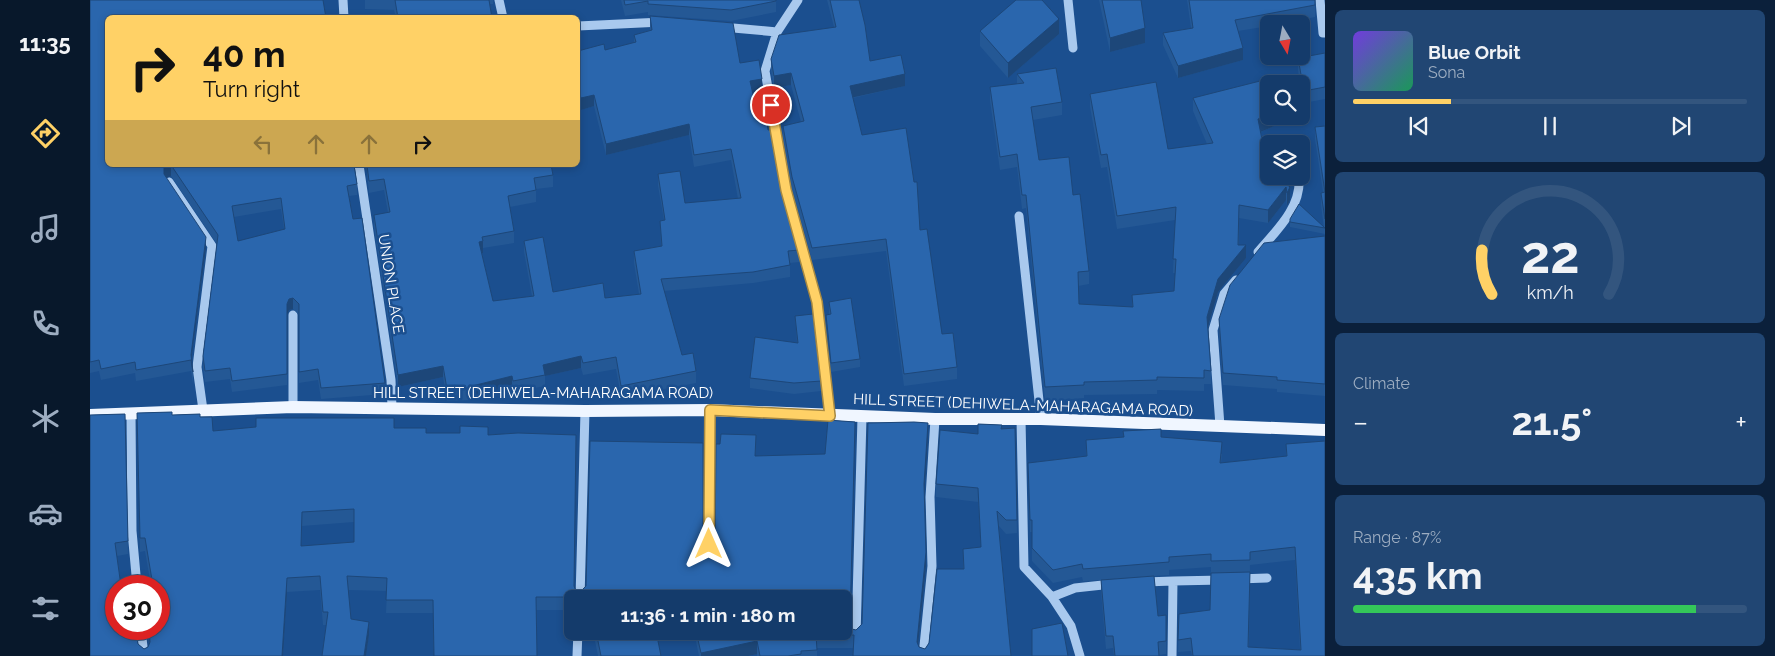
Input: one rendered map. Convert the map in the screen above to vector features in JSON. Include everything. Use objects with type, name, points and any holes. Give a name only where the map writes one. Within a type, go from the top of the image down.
[{"type":"main road","name":"HILL STREET (DEHIWELA-MAHARAGAMA ROAD)","points":[[90,415],[293,407],[585,412],[710,410],[830,416],[935,419],[1041,419],[1325,430]]},
{"type":"street","points":[[343,0],[344,15]]},
{"type":"street","points":[[499,0],[502,15]]},
{"type":"street","points":[[798,0],[777,32],[765,71],[786,190],[817,302],[830,416]]},
{"type":"street","points":[[1068,0],[1073,48]]},
{"type":"street","points":[[1320,0],[1323,33],[1325,33]]},
{"type":"street","points":[[580,26],[654,21],[673,23]]},
{"type":"street","points":[[711,26],[777,32]]},
{"type":"street","name":"UNION PLACE","points":[[359,167],[391,380],[392,408]]},
{"type":"street","points":[[169,182],[212,246],[196,367],[203,410]]},
{"type":"street","points":[[1254,257],[1290,214],[1300,191],[1300,185]]},
{"type":"street","points":[[1019,216],[1041,419]]},
{"type":"street","points":[[1220,426],[1213,330],[1224,294],[1242,271]]},
{"type":"street","points":[[293,315],[293,407]]},
{"type":"street","points":[[709,564],[710,410]]},
{"type":"street","points":[[580,590],[585,412]]},
{"type":"street","points":[[131,413],[132,531],[136,575]]},
{"type":"street","points":[[856,637],[862,417]]},
{"type":"street","points":[[924,656],[932,566],[930,497],[935,419]]},
{"type":"street","points":[[1021,419],[1024,567],[1052,597],[1070,626],[1080,656]]},
{"type":"street","points":[[1138,583],[1267,578]]},
{"type":"street","points":[[1172,656],[1173,581]]},
{"type":"street","points":[[1052,597],[1075,588],[1121,584]]},
{"type":"street","points":[[142,640],[144,656]]},
{"type":"street","points":[[577,656],[578,640]]},
{"type":"building","points":[[90,0],[323,0],[326,15],[105,15],[105,167],[166,167],[164,168],[164,174],[206,237],[191,355],[193,372],[191,360],[136,370],[135,362],[101,369],[99,360],[90,362]]},
{"type":"building","points":[[395,0],[489,0],[492,15],[398,15]]},
{"type":"building","points":[[624,0],[776,1],[731,10],[648,4],[648,1],[625,5]]},
{"type":"building","points":[[830,0],[859,0],[870,61],[901,55],[905,74],[850,86],[862,135],[906,128],[914,182],[917,182],[920,230],[927,229],[942,334],[953,333],[957,367],[904,374],[886,239],[812,248],[792,177],[783,126],[804,121],[791,73],[774,76],[771,59],[779,35],[836,27]]},
{"type":"building","points":[[1016,0],[1042,0],[1059,19],[1008,63],[980,31]]},
{"type":"building","points":[[1102,0],[1141,0],[1145,28],[1110,38]]},
{"type":"building","points":[[1189,0],[1315,0],[1315,5],[1235,20],[1243,48],[1178,66],[1163,33],[1193,28]]},
{"type":"building","points":[[650,16],[733,23],[740,63],[759,60],[762,79],[750,81],[758,117],[766,116],[768,130],[771,130],[780,180],[799,250],[788,251],[790,265],[753,272],[661,279],[682,355],[693,353],[696,371],[621,386],[616,357],[583,363],[581,356],[543,365],[545,375],[513,381],[512,376],[472,386],[472,388],[447,389],[443,366],[398,375],[374,215],[390,212],[384,179],[369,181],[367,167],[551,167],[553,175],[534,178],[536,190],[508,196],[514,231],[482,237],[483,241],[479,242],[493,301],[534,296],[524,241],[543,237],[553,292],[603,283],[605,298],[641,294],[634,251],[662,246],[660,221],[665,220],[658,174],[680,171],[685,203],[741,198],[731,149],[694,155],[689,124],[606,144],[594,95],[581,98],[580,50],[604,44],[605,50],[636,42],[634,35],[652,30]]},
{"type":"building","points":[[1325,53],[1325,87],[1310,90],[1310,75],[1301,75],[1299,65],[1310,65],[1310,56]]},
{"type":"building","points":[[1056,68],[1062,102],[1031,107],[1039,160],[1069,157],[1073,195],[1080,194],[1089,271],[1078,272],[1079,304],[1133,307],[1132,295],[1174,291],[1176,259],[1173,259],[1176,207],[1117,216],[1107,154],[1101,155],[1090,94],[1156,82],[1168,149],[1213,143],[1193,98],[1260,81],[1260,118],[1258,119],[1261,135],[1260,185],[1288,185],[1290,187],[1287,193],[1286,187],[1268,210],[1239,205],[1238,245],[1246,245],[1218,279],[1207,317],[1211,371],[1204,370],[1204,378],[1157,377],[1157,380],[1084,382],[1084,385],[1045,387],[1026,195],[1022,195],[1017,154],[1000,157],[990,87],[1024,83],[1017,74]]},
{"type":"building","points":[[1325,126],[1325,192],[1315,127]]},
{"type":"building","points":[[172,167],[354,167],[357,184],[347,186],[353,219],[362,218],[385,383],[321,388],[318,369],[299,372],[299,304],[293,298],[289,299],[287,304],[287,374],[232,381],[230,368],[205,371],[203,356],[218,235]],"holes":[[[281,198],[285,229],[238,241],[232,206]]]},
{"type":"building","points":[[1325,192],[1325,219],[1321,193]]},
{"type":"building","points":[[1299,204],[1325,228],[1290,222]]},
{"type":"building","points":[[1325,236],[1325,384],[1277,380],[1277,377],[1223,373],[1219,319],[1230,285],[1264,243]]},
{"type":"building","points":[[851,298],[860,359],[831,363],[826,315],[831,314],[829,302]]},
{"type":"building","points":[[813,314],[821,381],[794,383],[750,378],[755,337],[798,343],[795,316]]},
{"type":"building","points":[[172,412],[172,415],[200,414],[200,417],[212,417],[213,431],[256,427],[256,418],[394,418],[394,428],[426,428],[426,433],[460,433],[460,426],[488,427],[488,435],[518,433],[576,435],[574,586],[576,590],[564,590],[564,597],[536,597],[537,656],[434,656],[433,600],[386,600],[387,578],[347,576],[351,619],[369,622],[364,656],[322,656],[328,612],[323,612],[320,576],[287,578],[282,656],[90,656],[90,415],[125,414],[128,541],[115,543],[119,575],[105,575],[105,640],[137,640],[138,644],[144,649],[148,647],[150,640],[170,640],[170,575],[151,575],[145,538],[140,538],[137,413]],"holes":[[[354,509],[354,542],[301,546],[302,512]]]},
{"type":"building","points":[[828,420],[855,422],[851,590],[582,590],[586,586],[590,441],[703,443],[703,551],[705,556],[709,557],[715,551],[716,444],[720,444],[721,434],[756,435],[755,456],[825,454]]},
{"type":"building","points":[[868,423],[928,423],[924,484],[926,552],[917,642],[919,647],[925,649],[929,643],[937,569],[964,569],[963,549],[981,547],[978,488],[936,484],[940,430],[978,434],[978,424],[1002,425],[1001,429],[1015,428],[1017,520],[1006,520],[997,511],[1011,656],[853,656],[854,635],[852,635],[852,629],[856,630],[862,624]]},
{"type":"building","points":[[1161,429],[1161,437],[1222,442],[1220,463],[1287,456],[1286,444],[1325,441],[1325,656],[1193,656],[1191,638],[1178,640],[1179,614],[1210,610],[1211,573],[1250,572],[1248,647],[1301,650],[1295,547],[1250,552],[1250,560],[1211,561],[1211,554],[1169,557],[1169,562],[1083,569],[1082,564],[1053,570],[1032,548],[1028,463],[1087,456],[1086,440],[1124,437],[1123,431]]},
{"type":"building","points":[[1154,576],[1158,616],[1166,615],[1166,641],[1158,642],[1159,656],[1115,656],[1113,636],[1106,636],[1101,580]]},
{"type":"building","points":[[1062,623],[1068,656],[1032,656],[1032,629]]},
{"type":"building","points":[[598,640],[658,640],[661,656],[601,656]]},
{"type":"building","points":[[698,640],[816,640],[817,650],[801,651],[801,654],[788,656],[760,656],[757,641],[701,653]]},
{"type":"route","points":[[709,544],[710,410],[830,416],[817,302],[786,190],[771,105]]}]
